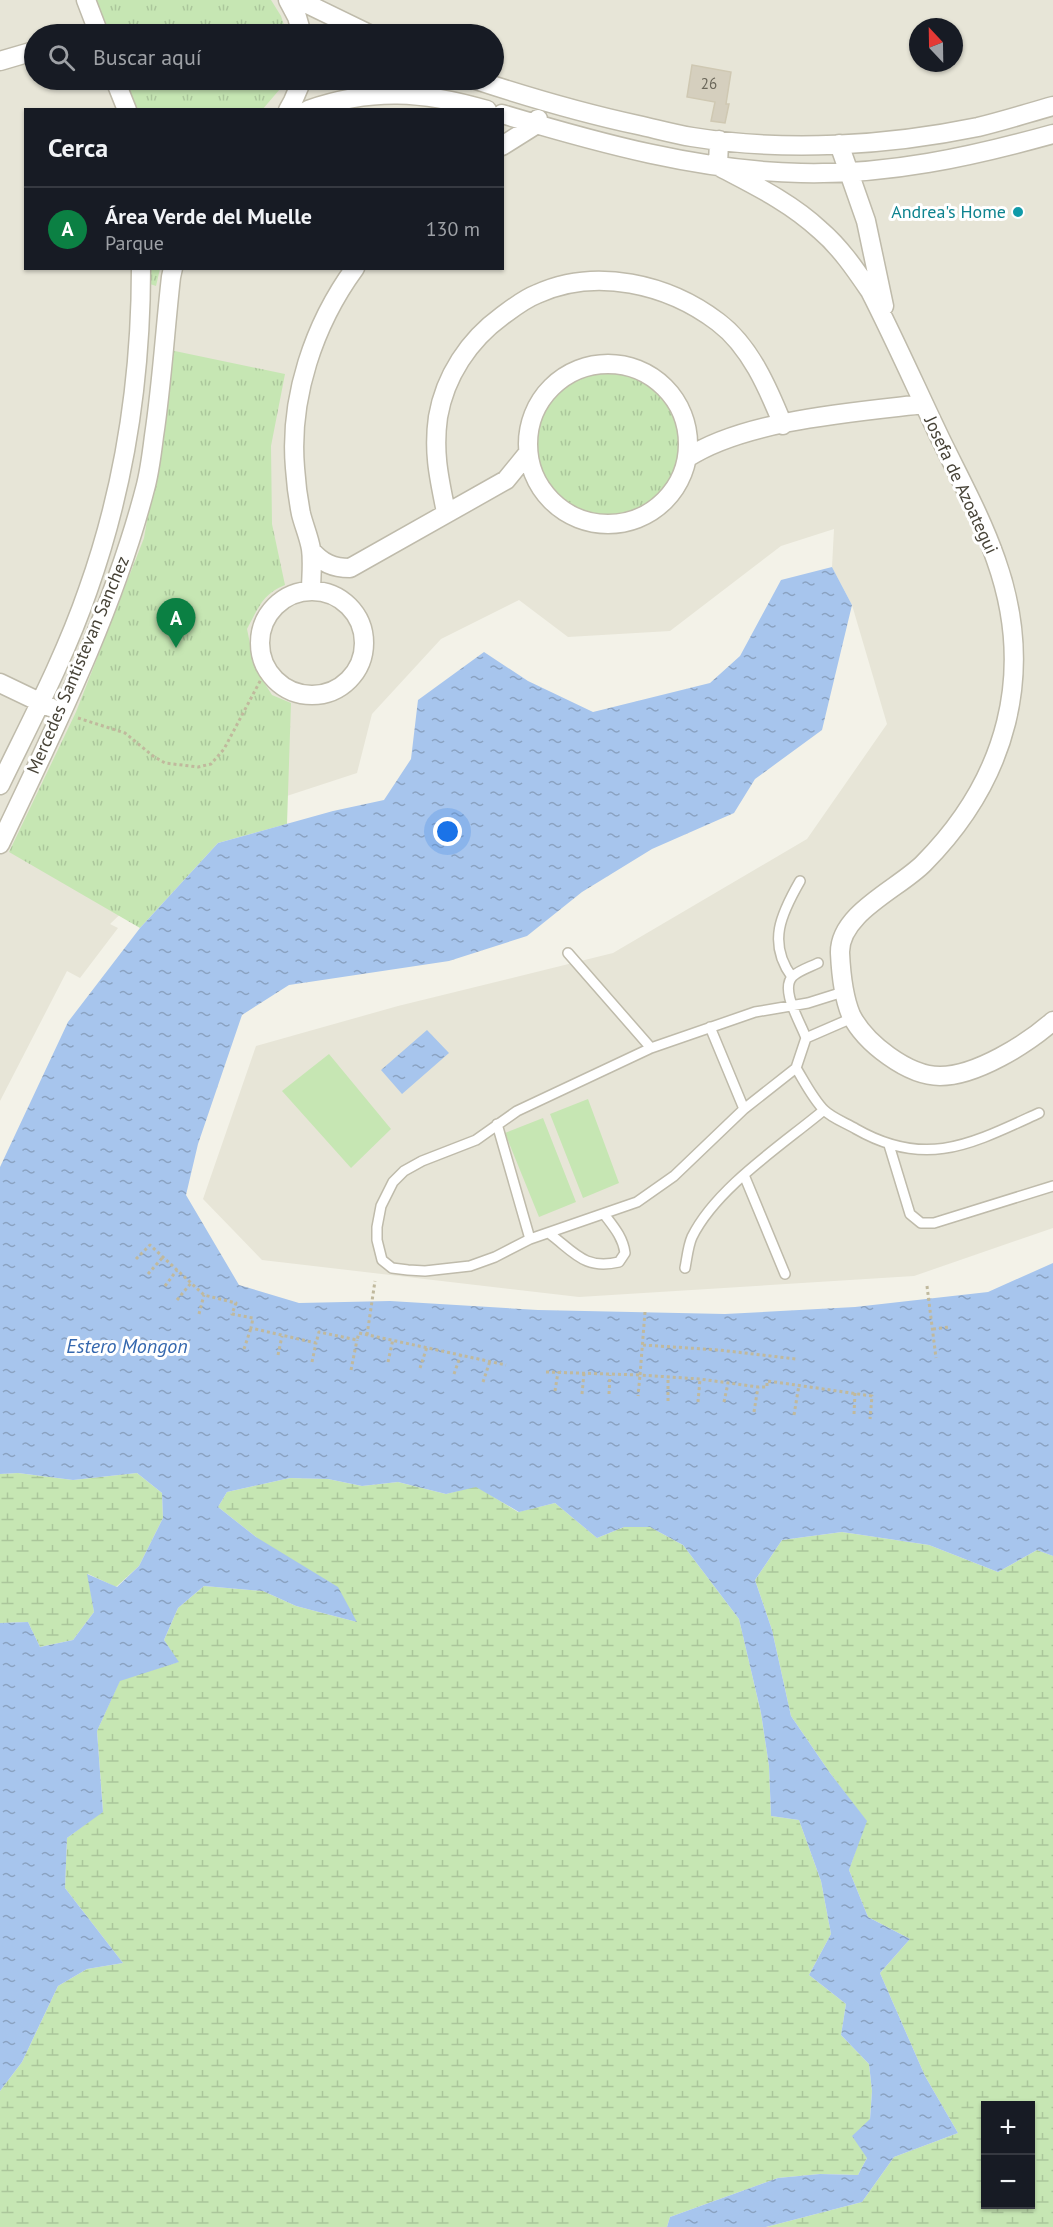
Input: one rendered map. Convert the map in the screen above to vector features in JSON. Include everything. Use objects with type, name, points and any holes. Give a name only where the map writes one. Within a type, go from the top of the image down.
[{"type":"street","points":[[86,0],[92,24]]},
{"type":"street","points":[[288,0],[299,24]]},
{"type":"street","points":[[299,0],[348,24]]},
{"type":"street","points":[[0,61],[24,54]]},
{"type":"street","points":[[504,89],[542,102],[691,137],[763,144],[839,144],[890,140],[978,127],[1053,106]]},
{"type":"street","points":[[119,90],[126,108]]},
{"type":"street","points":[[289,108],[298,90]]},
{"type":"street","points":[[313,108],[329,102],[366,95],[401,93],[436,96],[480,108]]},
{"type":"street","points":[[504,145],[537,124],[542,102]]},
{"type":"street","points":[[504,115],[580,137],[718,166],[790,173],[892,169],[978,155],[1053,134]]},
{"type":"street","points":[[718,166],[719,140]]},
{"type":"street","points":[[839,144],[869,231],[888,326]]},
{"type":"street","points":[[718,166],[790,206],[821,230],[848,259],[870,291],[888,326]]},
{"type":"street","name":"Mercedes Santistevan Sanchez","points":[[0,785],[40,703],[87,592],[102,550],[121,478],[134,402],[141,270]]},
{"type":"street","name":"Mercedes Santistevan Sanchez","points":[[1,839],[63,712],[123,560],[147,483],[159,405],[173,270]]},
{"type":"street","points":[[311,591],[311,550],[301,514],[295,466],[300,391],[319,331],[354,270]]},
{"type":"street","points":[[446,512],[434,450],[438,415],[448,380],[465,352],[489,326],[537,294],[560,286],[583,282],[616,281],[665,292],[691,305],[718,322],[745,350],[764,382],[783,425]]},
{"type":"street","points":[[139,316],[167,318]]},
{"type":"street","name":"Josefa de Azoategui","points":[[888,326],[980,519],[997,562],[1013,628],[1014,670],[1005,731],[977,797],[962,821],[920,867],[857,915],[847,929],[840,949],[843,993],[852,1018],[878,1049],[916,1071],[939,1076],[967,1072],[993,1060],[1020,1046],[1053,1021]]},
{"type":"street","points":[[618,365],[645,373],[667,390],[682,412],[686,425],[687,458],[680,479],[664,502],[640,518],[611,524],[582,520],[557,507],[536,480],[528,453],[527,444],[532,418],[545,395],[565,377],[591,366],[618,365]]},
{"type":"street","points":[[687,458],[706,446],[726,439],[783,425],[853,412],[924,404]]},
{"type":"street","points":[[686,425],[699,432],[726,439]]},
{"type":"street","points":[[311,550],[329,565],[350,568],[506,480],[528,453]]},
{"type":"street","points":[[506,480],[536,480]]},
{"type":"street","points":[[342,600],[345,578],[350,568]]},
{"type":"street","points":[[311,591],[327,593],[342,600],[354,612],[362,627],[364,643],[362,660],[353,675],[340,687],[325,693],[308,695],[292,691],[277,682],[267,669],[261,652],[261,634],[267,617],[278,603],[294,594],[311,591]]},
{"type":"street","points":[[0,683],[63,712]]},
{"type":"lane","points":[[792,977],[780,958],[779,931],[786,905],[800,881]]},
{"type":"lane","points":[[568,953],[651,1048]]},
{"type":"lane","points":[[818,963],[792,977],[788,983],[787,991],[792,1006],[806,1038],[795,1068],[744,1109],[658,1189],[637,1202],[550,1234],[530,1239],[495,1257],[470,1266],[425,1271],[392,1268],[382,1260],[377,1227],[381,1206],[393,1182],[404,1171],[422,1161],[476,1140],[517,1111],[651,1048],[755,1012],[792,1006],[843,993]]},
{"type":"lane","points":[[806,1038],[852,1018]]},
{"type":"lane","points":[[710,1027],[744,1109]]},
{"type":"lane","points":[[795,1068],[824,1110],[871,1138],[889,1145],[934,1151],[986,1137],[1039,1113]]},
{"type":"lane","points":[[685,1268],[691,1238],[708,1211],[744,1175],[824,1110]]},
{"type":"lane","points":[[497,1124],[530,1239]]},
{"type":"lane","points":[[889,1145],[910,1214],[921,1222],[934,1223],[1053,1186]]},
{"type":"lane","points":[[744,1175],[785,1274]]},
{"type":"lane","points":[[550,1234],[579,1258],[592,1264],[604,1265],[619,1262],[625,1253],[624,1245],[619,1233],[604,1214]]},
{"type":"path","points":[[63,712],[125,733],[165,763],[198,767],[211,764],[224,749],[267,669]]},
{"type":"path","points":[[136,1258],[150,1245],[204,1295],[236,1303],[232,1314],[253,1318],[244,1349]]},
{"type":"path","points":[[148,1274],[163,1257]]},
{"type":"path","points":[[165,1286],[177,1270]]},
{"type":"path","points":[[367,1335],[375,1281]]},
{"type":"path","points":[[177,1300],[191,1283]]},
{"type":"path","points":[[927,1286],[936,1358]]},
{"type":"path","points":[[199,1314],[204,1295]]},
{"type":"path","points":[[638,1396],[645,1312]]},
{"type":"path","points":[[933,1329],[950,1327]]},
{"type":"path","points":[[251,1328],[316,1343]]},
{"type":"path","points":[[312,1362],[319,1332],[357,1340]]},
{"type":"path","points":[[351,1370],[358,1333],[506,1365]]},
{"type":"path","points":[[278,1354],[282,1335]]},
{"type":"path","points":[[388,1362],[393,1339]]},
{"type":"path","points":[[643,1345],[719,1350],[796,1359]]},
{"type":"path","points":[[420,1368],[427,1347]]},
{"type":"path","points":[[454,1374],[461,1354]]},
{"type":"path","points":[[483,1382],[490,1361]]},
{"type":"path","points":[[546,1372],[700,1379],[758,1387],[767,1387],[767,1382],[855,1393],[872,1396],[870,1419]]},
{"type":"path","points":[[555,1391],[558,1372]]},
{"type":"path","points":[[582,1394],[584,1373]]},
{"type":"path","points":[[609,1394],[610,1374]]},
{"type":"path","points":[[668,1377],[668,1401]]},
{"type":"path","points":[[698,1402],[700,1379]]},
{"type":"path","points":[[724,1402],[728,1383]]},
{"type":"path","points":[[794,1415],[799,1385]]},
{"type":"path","points":[[754,1412],[758,1387]]},
{"type":"path","points":[[854,1414],[855,1393]]},
{"type":"shaded area","points":[[0,0],[1053,0],[1053,1228],[914,1276],[579,1297],[262,1260],[203,1199],[256,1046],[398,1006],[613,953],[807,839],[887,724],[852,605],[832,567],[834,529],[781,546],[670,631],[568,637],[519,600],[441,639],[372,714],[357,773],[220,818],[110,924],[118,928],[80,978],[67,971],[0,1101]]},
{"type":"green space","points":[[89,0],[271,0],[284,24],[97,24]]},
{"type":"green space","points":[[122,90],[279,90],[264,108],[134,108]]},
{"type":"green space","points":[[150,270],[160,270],[156,286],[150,284]]},
{"type":"green space","points":[[170,350],[285,374],[271,446],[272,524],[285,585],[266,598],[247,629],[255,668],[272,695],[291,703],[287,824],[218,843],[140,928],[9,852],[76,712],[144,538],[156,467]]},
{"type":"green space","points":[[608,365],[623,366],[638,371],[652,378],[664,388],[674,400],[681,414],[686,429],[686,459],[681,474],[674,488],[664,500],[652,510],[638,517],[623,522],[608,523],[593,522],[578,517],[564,510],[552,500],[542,488],[535,474],[530,459],[529,444],[530,429],[535,414],[542,400],[552,388],[564,378],[578,371],[593,366]]},
{"type":"green space","points":[[329,1054],[391,1129],[351,1168],[282,1091]]},
{"type":"green space","points":[[588,1099],[619,1183],[583,1198],[550,1114]]},
{"type":"green space","points":[[543,1118],[576,1202],[539,1217],[505,1133]]},
{"type":"green space","points":[[18,1473],[73,1480],[137,1473],[162,1493],[163,1518],[139,1566],[116,1587],[88,1574],[94,1612],[73,1640],[40,1647],[28,1622],[0,1623],[0,1474]]},
{"type":"green space","points":[[290,1478],[328,1479],[362,1486],[398,1482],[446,1494],[476,1486],[518,1512],[555,1503],[597,1538],[624,1527],[650,1527],[683,1545],[739,1619],[761,1713],[769,1766],[771,1816],[799,1820],[821,1881],[831,1934],[809,1975],[846,2004],[841,2035],[869,2064],[872,2091],[867,2158],[858,2175],[820,2174],[778,2178],[670,2217],[667,2227],[0,2227],[0,2091],[22,2062],[58,1986],[87,1969],[123,1963],[65,1888],[67,1838],[103,1811],[97,1731],[120,1680],[178,1662],[164,1640],[178,1608],[204,1586],[263,1591],[296,1606],[357,1622],[218,1507],[227,1492]]},
{"type":"green space","points":[[842,1532],[929,1545],[998,1572],[1037,1550],[1053,1556],[1053,2227],[766,2227],[862,2202],[894,2157],[958,2133],[925,2076],[880,1973],[910,1939],[868,1917],[849,1870],[866,1821],[791,1716],[772,1630],[755,1580],[782,1540]]},
{"type":"water","name":"Estero Mongon","points":[[832,567],[852,605],[822,730],[755,779],[734,813],[652,849],[582,892],[527,936],[449,961],[289,985],[242,1015],[198,1144],[186,1195],[239,1285],[299,1303],[390,1301],[538,1310],[725,1314],[855,1307],[988,1292],[1053,1263],[1053,1556],[1037,1550],[998,1572],[929,1545],[842,1532],[782,1540],[755,1580],[772,1630],[791,1716],[830,1773],[867,1821],[849,1870],[868,1917],[910,1939],[880,1973],[925,2076],[958,2133],[894,2157],[862,2202],[766,2227],[667,2227],[670,2217],[778,2178],[820,2174],[858,2175],[867,2158],[852,2136],[870,2119],[872,2091],[869,2064],[841,2035],[846,2004],[809,1975],[831,1934],[821,1881],[799,1820],[771,1816],[769,1766],[761,1713],[739,1619],[683,1545],[650,1527],[624,1527],[597,1538],[555,1503],[519,1512],[476,1487],[446,1494],[398,1482],[362,1486],[328,1479],[290,1478],[227,1492],[218,1507],[256,1537],[338,1587],[357,1622],[296,1606],[263,1591],[204,1586],[178,1608],[164,1640],[179,1662],[120,1681],[97,1731],[103,1812],[67,1838],[65,1888],[123,1963],[87,1969],[58,1986],[22,2062],[0,2091],[0,1623],[28,1622],[40,1647],[73,1640],[94,1612],[87,1574],[117,1587],[139,1566],[163,1518],[162,1493],[137,1473],[73,1480],[18,1473],[0,1474],[0,1167],[68,1022],[140,928],[218,843],[333,811],[384,800],[411,759],[418,700],[484,652],[528,681],[593,712],[710,683],[740,656],[781,580]]},
{"type":"water","points":[[427,1030],[449,1053],[402,1094],[381,1070]]},
{"type":"building","points":[[692,65],[731,72],[725,123],[711,121],[715,102],[687,97]]},
{"type":"place","name":"Andrea's Home","points":[[1018,212]]},
{"type":"place","name":"Área Verde del Muelle","points":[[176,648]]}]
